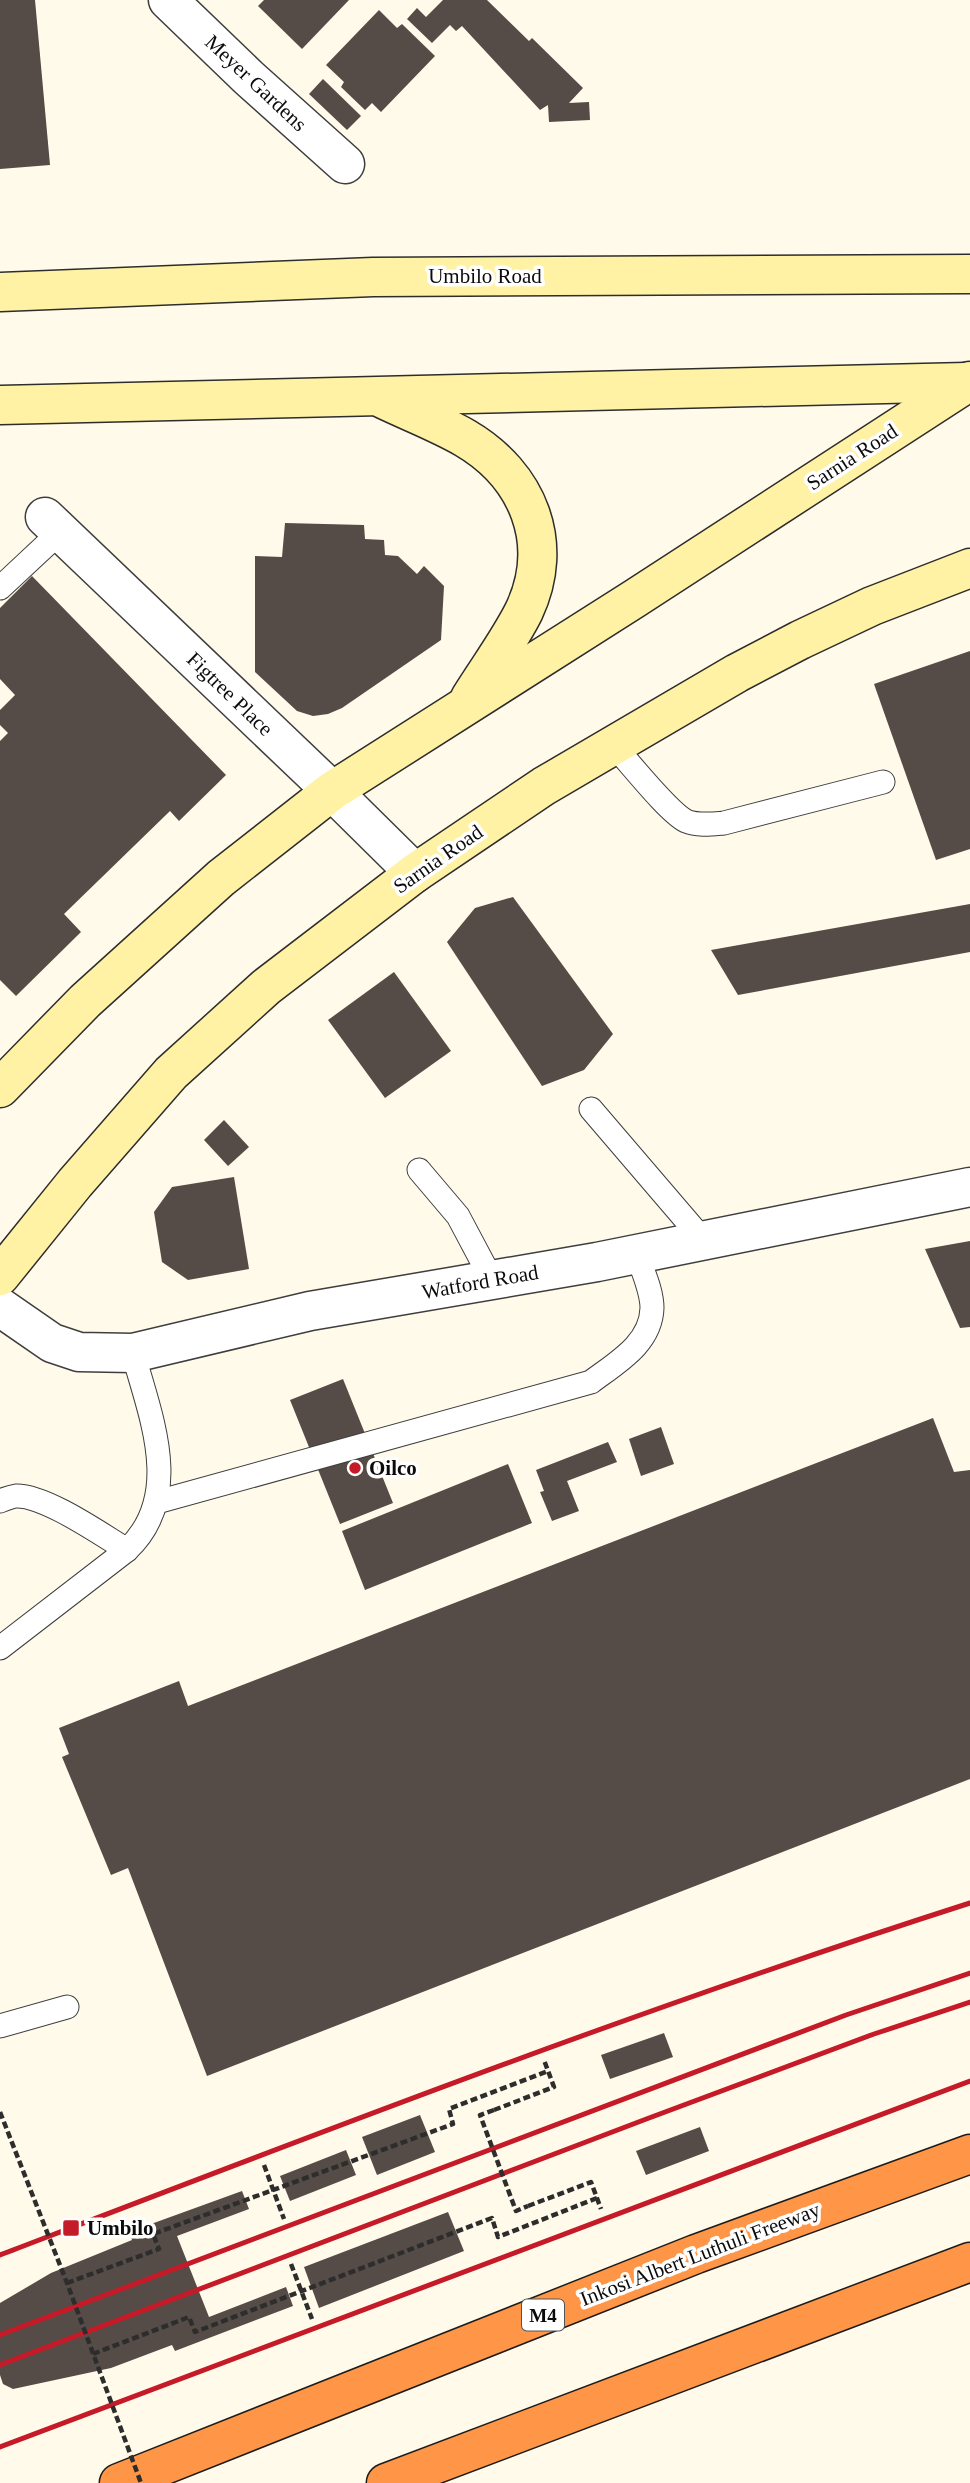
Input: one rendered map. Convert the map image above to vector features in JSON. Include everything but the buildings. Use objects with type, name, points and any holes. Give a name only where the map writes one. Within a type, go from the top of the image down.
[{"type":"highway","name":"Inkosi Albert Luthuli Freeway","points":[[119,2483],[696,2254],[970,2154]]},
{"type":"highway","points":[[386,2483],[970,2262]]},
{"type":"main road","name":"Umbilo Road","points":[[0,292],[373,277],[970,274]]},
{"type":"main road","points":[[0,405],[969,382]]},
{"type":"main road","name":"Sarnia Road","points":[[0,1088],[85,1001],[221,878],[332,791],[969,382]]},
{"type":"main road","points":[[374,395],[465,438],[483,451],[520,490],[538,536],[537,564],[523,612],[466,705]]},
{"type":"main road","name":"Sarnia Road","points":[[0,1276],[75,1183],[172,1073],[266,986],[415,873],[544,786],[737,673],[872,606],[970,568]]},
{"type":"street","name":"Meyer Gardens","points":[[168,0],[249,78],[345,164]]},
{"type":"street","name":"Figtree Place","points":[[53,525],[415,873]]},
{"type":"street","name":"Watford Road","points":[[0,1307],[52,1343],[79,1352],[133,1353],[310,1311],[637,1254],[970,1187]]},
{"type":"lane","points":[[0,588],[53,525]]},
{"type":"lane","points":[[614,746],[673,811],[687,821],[702,824],[724,823],[883,782]]},
{"type":"lane","points":[[592,1109],[704,1241]]},
{"type":"lane","points":[[419,1170],[458,1216],[492,1280]]},
{"type":"lane","points":[[157,1502],[591,1382],[635,1349],[646,1330],[652,1307],[637,1254]]},
{"type":"lane","points":[[0,1648],[127,1550],[139,1538],[157,1502],[157,1440],[133,1353]]},
{"type":"lane","points":[[0,1501],[15,1496],[43,1504],[127,1550]]},
{"type":"lane","points":[[0,2026],[67,2007]]},
{"type":"path","points":[[544,2060],[554,2087],[480,2115],[511,2199],[516,2211],[591,2182],[601,2209]]},
{"type":"path","points":[[67,2283],[159,2249],[153,2234],[453,2124],[449,2109],[548,2071]]},
{"type":"path","points":[[0,2112],[141,2483]]},
{"type":"path","points":[[264,2165],[284,2219]]},
{"type":"path","points":[[93,2354],[188,2317],[195,2332],[492,2218],[498,2236],[597,2198]]},
{"type":"path","points":[[291,2264],[312,2319]]},
{"type":"railway","points":[[0,2255],[361,2117],[604,2028],[970,1903]]},
{"type":"railway","points":[[0,2335],[846,2015],[970,1973]]},
{"type":"railway","points":[[0,2365],[649,2118],[874,2034],[970,2002]]},
{"type":"railway","points":[[0,2447],[970,2081]]},
{"type":"place","name":"Oilco","points":[[355,1468]]},
{"type":"place","name":"Umbilo","points":[[71,2228]]}]
